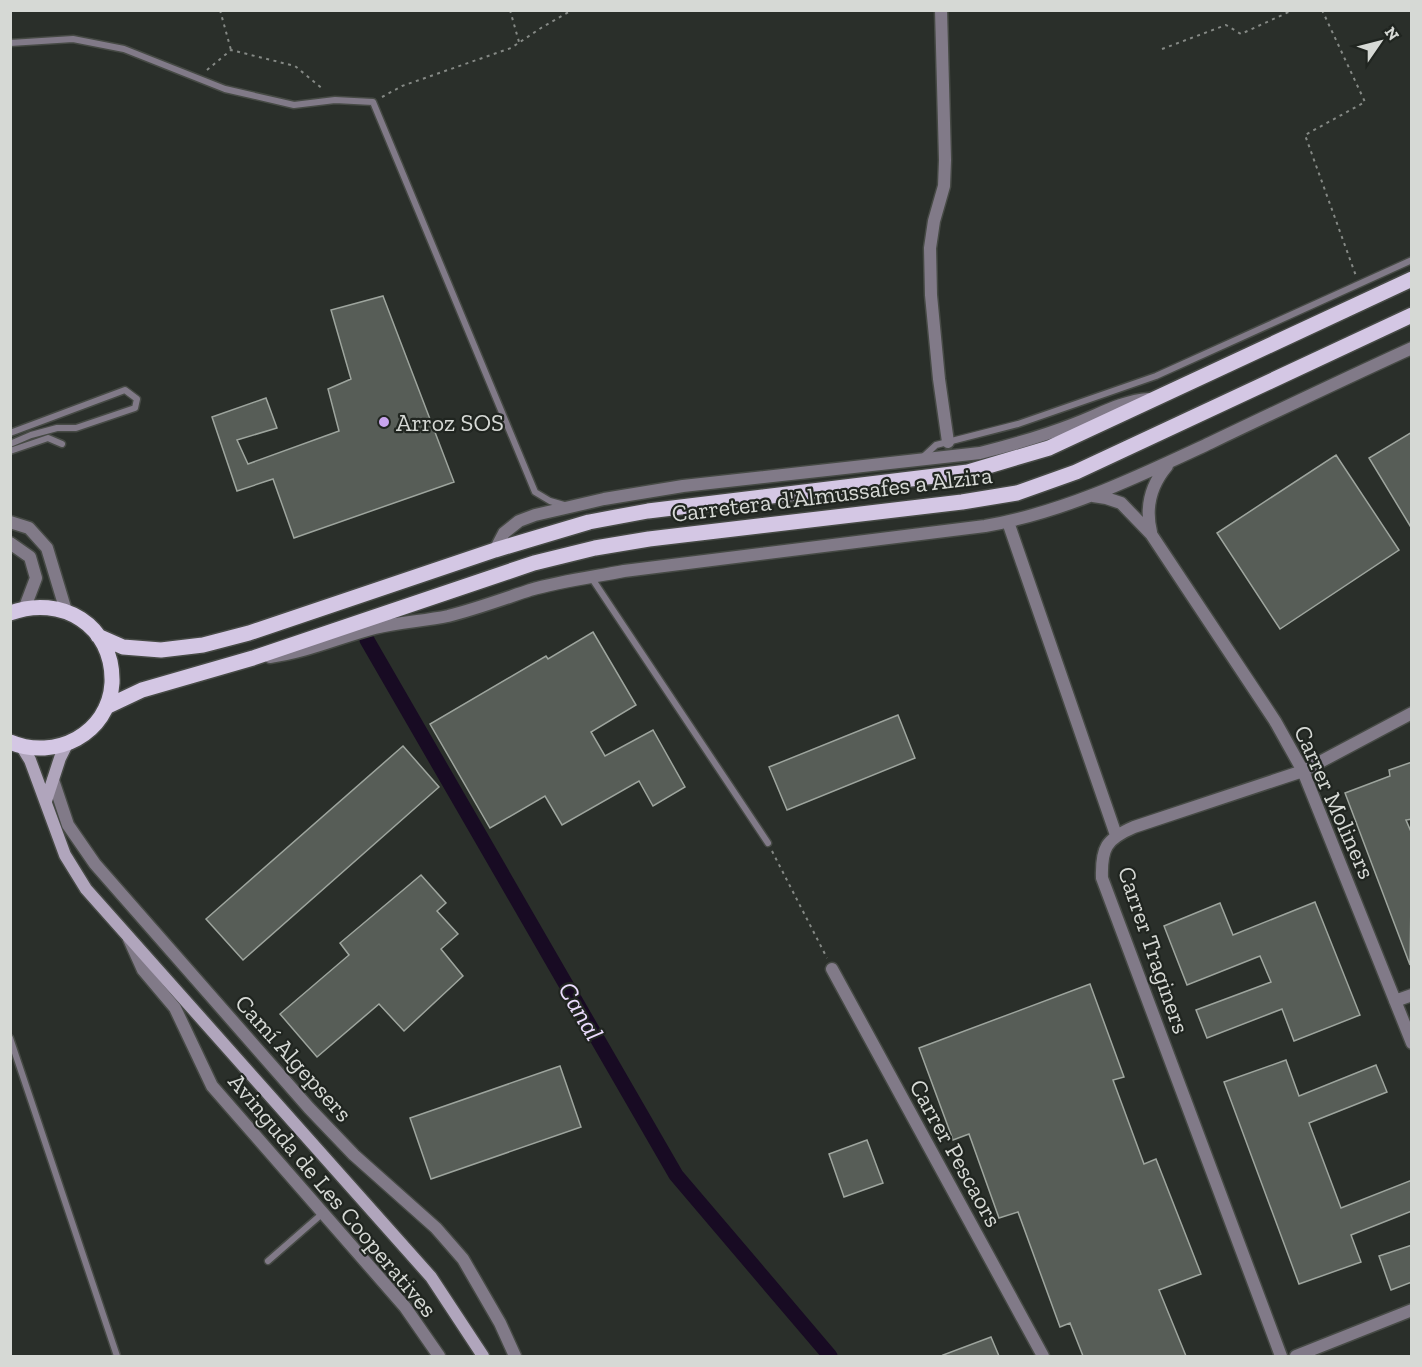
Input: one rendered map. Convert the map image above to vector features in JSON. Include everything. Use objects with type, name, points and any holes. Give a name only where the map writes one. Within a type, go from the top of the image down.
[{"type":"main road","name":"Carretera d'Almussafes a Alzira","points":[[98,636],[123,647],[142,649],[161,650],[203,645],[249,633],[495,549],[589,522],[648,511],[968,472],[1049,448],[1412,279]]},
{"type":"main road","name":"Carretera d'Almussafes a Alzira","points":[[106,707],[142,690],[239,662],[534,563],[595,548],[649,539],[962,502],[1017,493],[1076,472],[1412,315]]},
{"type":"main road","points":[[16,745],[37,749],[52,748],[67,744],[83,735],[96,723],[106,707],[112,683],[109,658],[98,636],[84,621],[66,610],[46,606],[18,610]]},
{"type":"main road","points":[[45,801],[67,744]]},
{"type":"main road","points":[[16,745],[30,760],[56,836],[86,889],[431,1277],[483,1356]]},
{"type":"street","points":[[941,10],[945,108],[944,177],[930,249],[934,319],[948,442]]},
{"type":"street","name":"Carretera d'Almussafes a Alzira","points":[[239,662],[293,654],[375,628],[406,621],[442,617],[480,608],[532,590],[591,577],[624,571],[878,541],[1008,522],[1092,496],[1143,476],[1412,348]]},
{"type":"street","name":"Carretera d'Almussafes a Alzira","points":[[495,549],[504,533],[519,521],[604,499],[683,486],[980,453],[1015,444],[1073,424],[1133,400],[1156,398]]},
{"type":"street","name":"Carrer Moliners","points":[[1151,534],[1148,500],[1158,476],[1171,461]]},
{"type":"street","name":"Carrer Moliners","points":[[1092,496],[1121,503],[1151,534],[1275,722],[1303,771],[1412,1043]]},
{"type":"street","points":[[12,521],[29,528],[47,548],[66,610]]},
{"type":"street","name":"Carrer Traginers","points":[[1008,522],[1116,835],[1107,845],[1101,861],[1102,878],[1281,1356]]},
{"type":"street","points":[[10,543],[30,557],[36,578],[18,610]]},
{"type":"street","points":[[1116,835],[1303,771],[1412,713]]},
{"type":"street","name":"Camí Algepsers","points":[[53,780],[68,825],[95,864],[309,1108],[354,1155],[436,1228],[463,1259],[500,1323],[515,1356]]},
{"type":"street","name":"Avinguda de Les Cooperatives","points":[[128,936],[143,970],[175,1008],[212,1086],[405,1307],[439,1356]]},
{"type":"street","name":"Carrer Pescaors","points":[[832,969],[1043,1356]]},
{"type":"street","points":[[1395,1001],[1412,995]]},
{"type":"street","points":[[1296,1356],[1412,1311]]},
{"type":"lane","points":[[10,43],[73,39],[124,49],[225,89],[294,105],[335,100],[373,102],[535,492],[550,501],[574,507]]},
{"type":"lane","points":[[919,461],[936,445],[1018,424],[1156,376],[1412,260]]},
{"type":"lane","points":[[10,433],[125,390],[137,399],[135,408],[76,428],[57,428],[10,444]]},
{"type":"lane","points":[[10,451],[48,438],[62,444]]},
{"type":"lane","points":[[591,577],[768,843]]},
{"type":"lane","points":[[10,1038],[117,1356]]},
{"type":"lane","points":[[268,1261],[324,1212]]},
{"type":"path","points":[[220,10],[231,50]]},
{"type":"path","points":[[510,10],[519,42]]},
{"type":"path","points":[[373,102],[402,86],[511,48],[572,10]]},
{"type":"path","points":[[1162,50],[1226,25],[1241,34],[1293,10]]},
{"type":"path","points":[[1322,10],[1365,102],[1305,135],[1359,284]]},
{"type":"path","points":[[197,79],[231,50]]},
{"type":"path","points":[[231,50],[295,66],[335,100]]},
{"type":"path","points":[[768,843],[832,969]]},
{"type":"building","name":"Arroz SOS","points":[[383,296],[454,482],[294,538],[273,479],[237,491],[212,417],[266,398],[277,428],[237,440],[248,464],[339,431],[328,389],[351,379],[331,310]]},
{"type":"building","points":[[1412,432],[1412,529],[1369,458]]},
{"type":"building","points":[[1336,455],[1399,550],[1280,629],[1217,533]]},
{"type":"building","points":[[593,632],[636,705],[591,732],[605,756],[653,730],[685,787],[653,806],[639,781],[562,825],[545,796],[490,828],[430,724],[546,656],[548,659]]},
{"type":"building","points":[[898,715],[915,758],[787,810],[769,767]]},
{"type":"building","points":[[403,746],[439,787],[243,960],[206,919]]},
{"type":"building","points":[[1412,762],[1412,819],[1406,820],[1412,834],[1410,965],[1345,793],[1390,776],[1389,770]]},
{"type":"building","points":[[421,875],[446,903],[437,911],[458,934],[441,949],[463,976],[404,1031],[379,1004],[317,1057],[280,1014],[349,955],[340,943]]},
{"type":"building","points":[[1315,902],[1360,1015],[1294,1041],[1282,1009],[1207,1038],[1196,1010],[1271,982],[1260,956],[1187,985],[1164,926],[1220,903],[1233,935]]},
{"type":"building","points":[[1090,984],[1124,1077],[1113,1080],[1144,1164],[1156,1159],[1201,1274],[1159,1290],[1186,1356],[1083,1356],[1070,1323],[1060,1327],[1018,1212],[999,1218],[969,1134],[953,1140],[919,1048]]},
{"type":"building","points":[[1286,1060],[1299,1096],[1376,1065],[1387,1092],[1309,1123],[1341,1208],[1412,1180],[1412,1211],[1351,1235],[1361,1262],[1299,1284],[1224,1082]]},
{"type":"building","points":[[560,1066],[581,1127],[431,1179],[410,1118]]},
{"type":"building","points":[[867,1140],[883,1183],[844,1197],[829,1154]]},
{"type":"building","points":[[1412,1245],[1412,1282],[1391,1290],[1379,1256]]},
{"type":"building","points":[[991,1337],[999,1356],[943,1355]]},
{"type":"waterway","name":"Canal","points":[[367,640],[676,1175],[830,1356]]},
{"type":"place","name":"Arroz SOS","points":[[384,422]]}]
